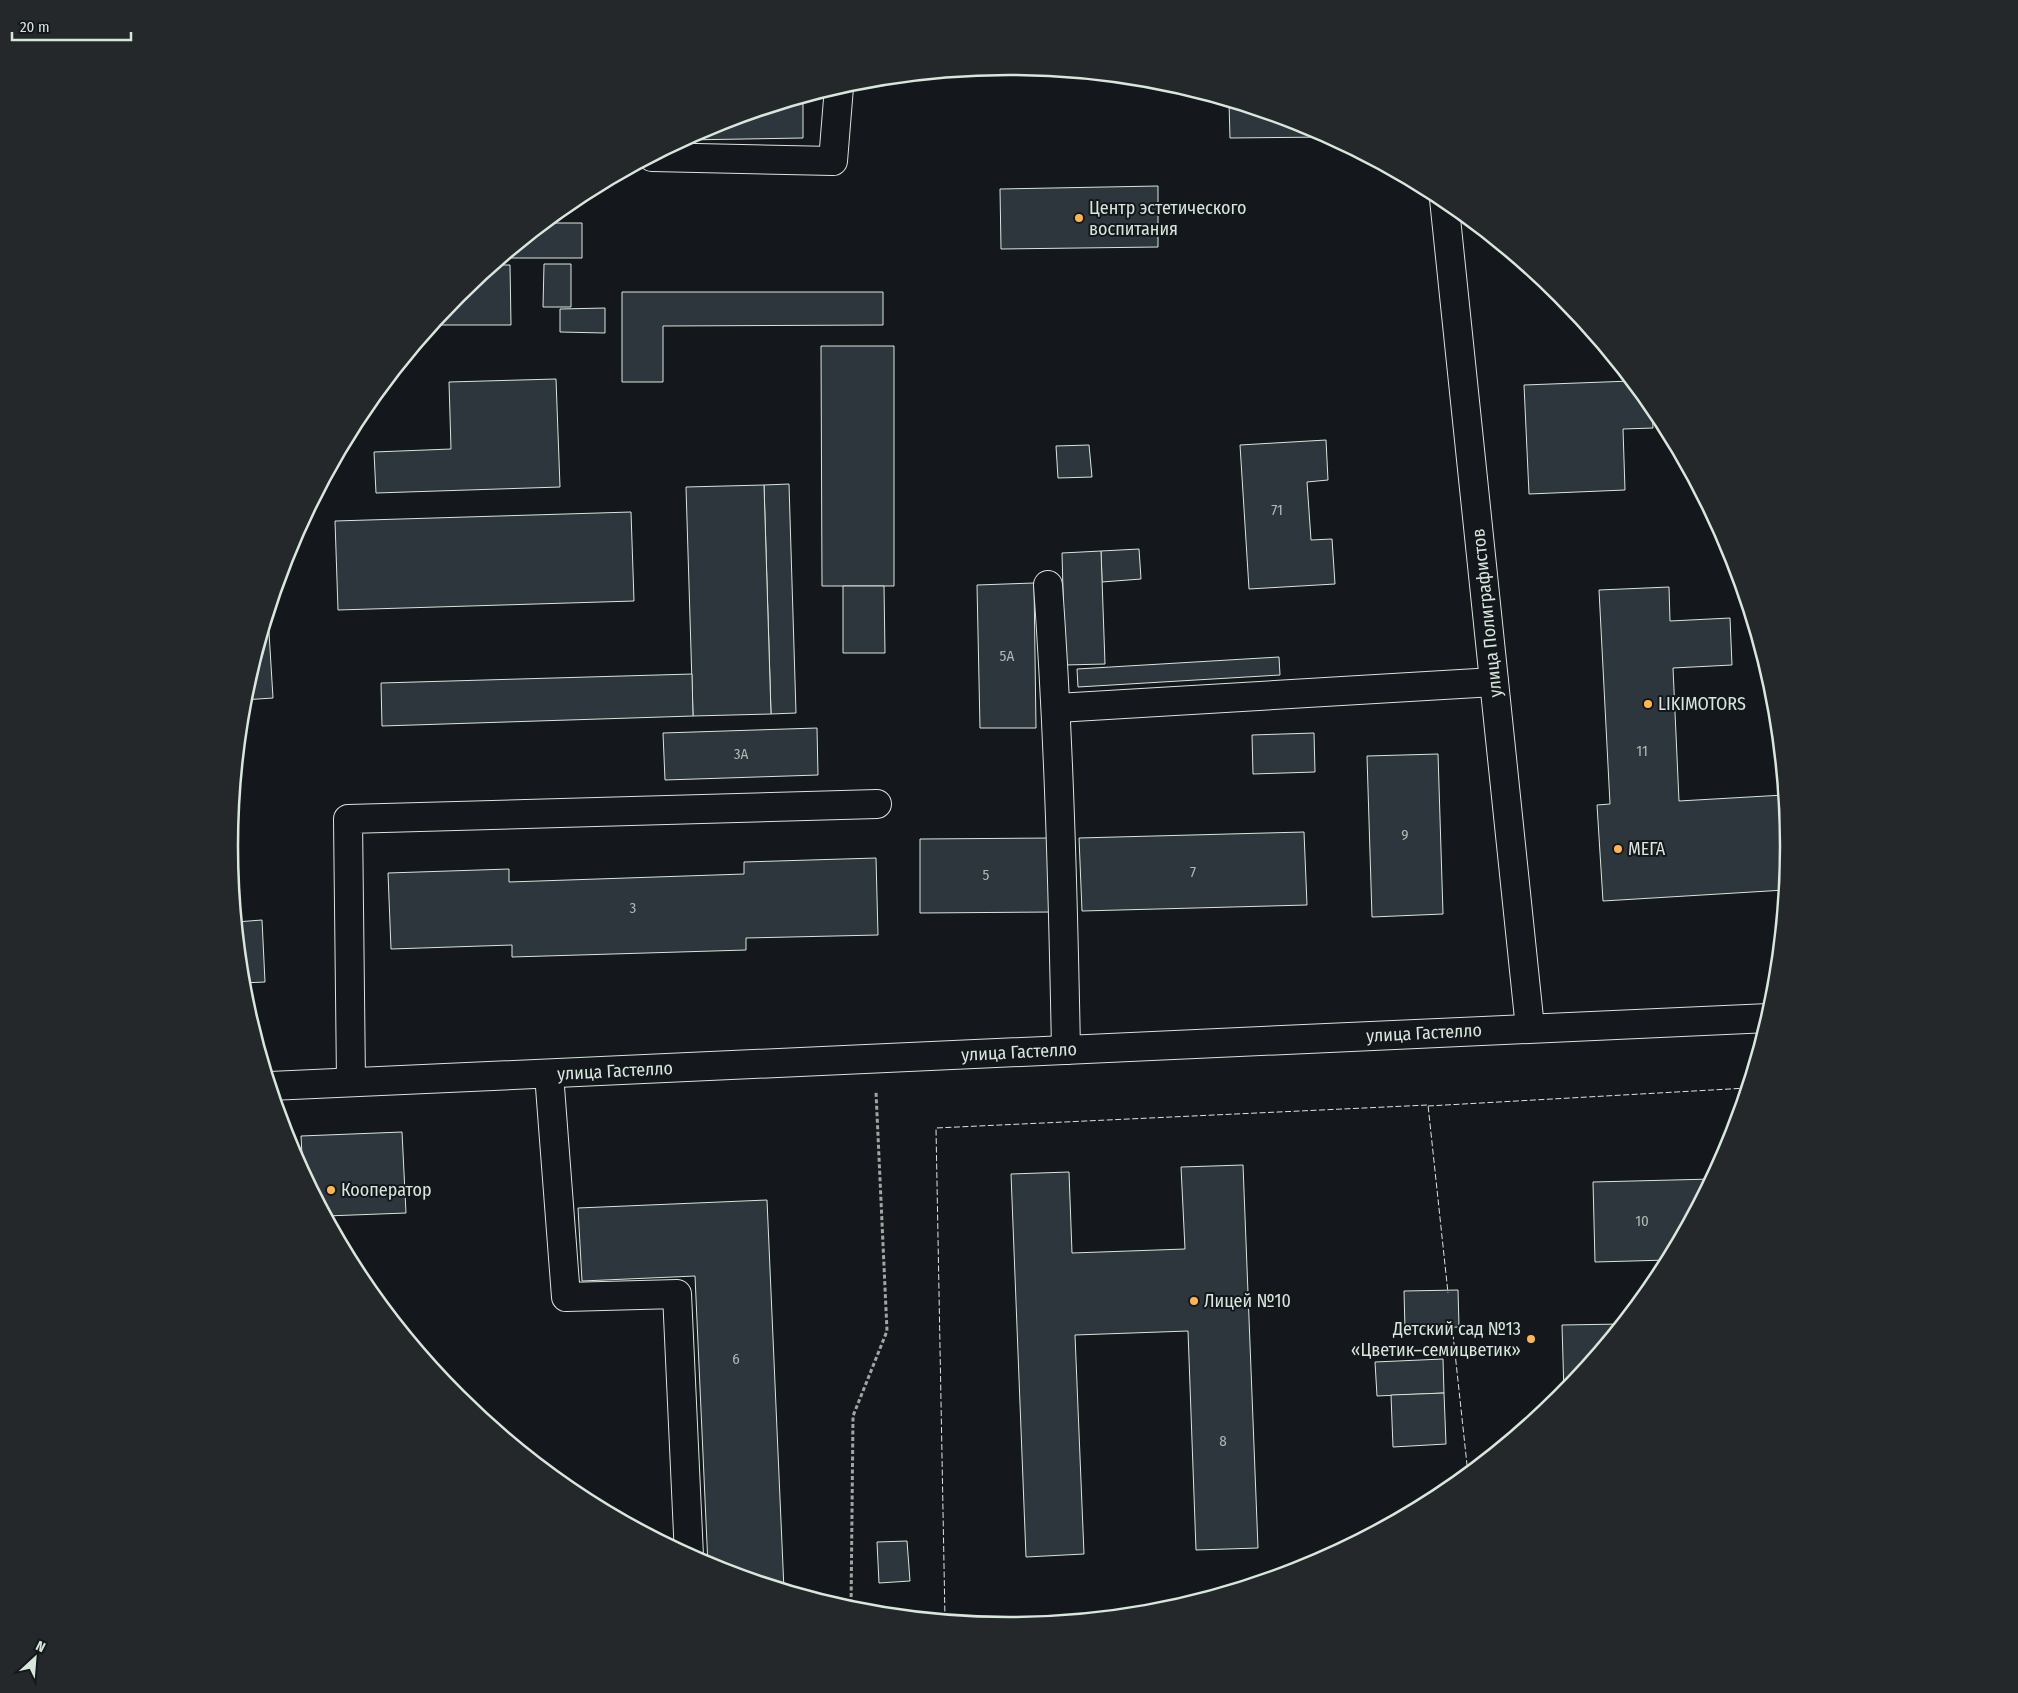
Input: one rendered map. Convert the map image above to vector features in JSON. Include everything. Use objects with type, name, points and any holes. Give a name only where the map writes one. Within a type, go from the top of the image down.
[{"type":"main road","points":[[664,157],[832,161],[838,94]]},
{"type":"main road","name":"улица Полиграфистов","points":[[1445,210],[1530,1028]]},
{"type":"main road","points":[[1048,585],[1057,708],[1066,1050]]},
{"type":"main road","points":[[1057,708],[1494,682]]},
{"type":"main road","points":[[351,1082],[348,819],[877,804]]},
{"type":"main road","name":"улица Гастелло","points":[[276,1086],[1761,1018]]},
{"type":"main road","points":[[549,1074],[566,1297],[677,1294],[689,1547]]},
{"type":"path","points":[[851,1601],[853,1416],[887,1331],[875,1059]]},
{"type":"building","points":[[803,103],[803,138],[701,140],[761,116]]},
{"type":"building","points":[[1229,107],[1311,137],[1230,138]]},
{"type":"building","name":"Центр эстетического воспитания","points":[[1158,186],[1158,247],[1001,249],[1000,189]]},
{"type":"building","points":[[555,223],[582,223],[582,258],[510,258]]},
{"type":"building","points":[[544,264],[571,264],[571,307],[543,307]]},
{"type":"building","points":[[510,265],[511,325],[441,325],[500,266]]},
{"type":"building","points":[[622,292],[883,292],[883,325],[663,326],[663,382],[622,382]]},
{"type":"building","points":[[605,308],[605,333],[560,332],[560,309]]},
{"type":"building","points":[[821,346],[894,346],[894,586],[822,586]]},
{"type":"building","points":[[556,379],[560,487],[376,493],[374,452],[451,449],[449,382]]},
{"type":"building","points":[[1624,381],[1653,422],[1653,428],[1623,429],[1625,490],[1529,494],[1524,385]]},
{"type":"building","points":[[1326,440],[1328,480],[1307,482],[1311,540],[1332,539],[1335,584],[1249,589],[1240,445]]},
{"type":"building","points":[[1089,445],[1092,477],[1058,478],[1056,446]]},
{"type":"building","points":[[789,484],[796,713],[771,714],[764,485]]},
{"type":"building","points":[[764,485],[771,714],[693,716],[686,487]]},
{"type":"building","points":[[631,512],[634,601],[338,610],[335,521]]},
{"type":"building","points":[[1139,549],[1141,579],[1102,582],[1101,551]]},
{"type":"building","points":[[1101,551],[1105,664],[1065,665],[1062,553]]},
{"type":"building","points":[[1034,583],[1036,728],[980,728],[977,585]]},
{"type":"building","points":[[843,586],[884,586],[885,653],[843,653]]},
{"type":"building","points":[[1669,587],[1670,621],[1730,618],[1732,665],[1673,668],[1679,801],[1779,795],[1779,890],[1603,901],[1597,805],[1610,804],[1599,590]]},
{"type":"building","points":[[269,630],[273,698],[251,699]]},
{"type":"building","points":[[1279,657],[1280,675],[1078,687],[1077,669]]},
{"type":"building","points":[[692,674],[693,716],[382,726],[381,683]]},
{"type":"building","points":[[817,728],[818,775],[665,780],[663,733]]},
{"type":"building","points":[[1314,733],[1315,772],[1253,774],[1252,735]]},
{"type":"building","points":[[1438,754],[1443,914],[1372,917],[1367,756]]},
{"type":"building","points":[[1304,832],[1307,905],[1082,911],[1079,838]]},
{"type":"building","points":[[1052,838],[1052,912],[920,913],[920,839]]},
{"type":"building","points":[[876,858],[878,935],[746,938],[746,950],[512,957],[512,945],[391,949],[388,873],[509,869],[509,882],[744,874],[744,862]]},
{"type":"building","points":[[262,920],[265,982],[250,983],[241,922]]},
{"type":"building","points":[[402,1132],[406,1213],[332,1216],[302,1155],[301,1136]]},
{"type":"building","points":[[1243,1165],[1258,1548],[1196,1550],[1188,1331],[1075,1335],[1084,1554],[1026,1557],[1011,1174],[1069,1172],[1072,1253],[1185,1249],[1181,1167]]},
{"type":"building","points":[[1705,1179],[1677,1232],[1659,1260],[1595,1262],[1593,1182]]},
{"type":"building","points":[[767,1200],[784,1584],[708,1556],[695,1276],[582,1281],[578,1208]]},
{"type":"building","points":[[1458,1290],[1459,1327],[1405,1329],[1404,1291]]},
{"type":"building","points":[[1614,1324],[1564,1383],[1562,1325]]},
{"type":"building","points":[[1443,1359],[1444,1393],[1377,1396],[1375,1362]]},
{"type":"building","points":[[1444,1393],[1446,1444],[1393,1447],[1391,1395]]},
{"type":"building","points":[[907,1541],[910,1581],[879,1583],[877,1542]]},
{"type":"fence","points":[[1428,1106],[1742,1088]]},
{"type":"fence","points":[[945,1615],[936,1128],[1428,1105],[1448,1293]]},
{"type":"fence","points":[[1452,1325],[1467,1467]]},
{"type":"place","name":"Центр эстетического воспитания","points":[[1079,218]]},
{"type":"place","name":"LIKIMOTORS","points":[[1648,704]]},
{"type":"place","name":"МЕГА","points":[[1618,849]]},
{"type":"place","name":"Кооператор","points":[[331,1190]]},
{"type":"place","name":"Лицей №10","points":[[1194,1301]]},
{"type":"place","name":"Детский сад №13 «Цветик–семицветик»","points":[[1531,1339]]}]
